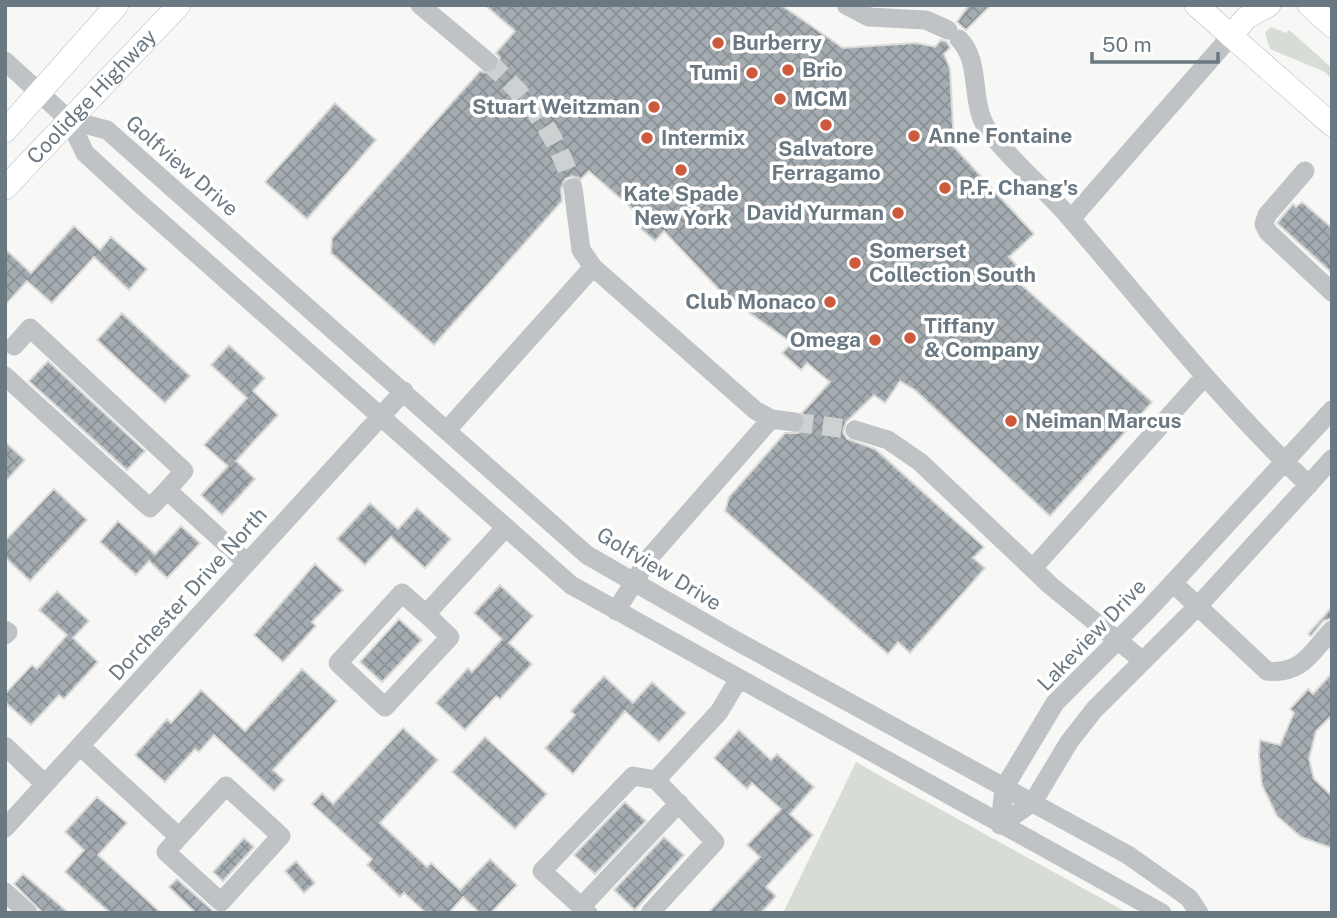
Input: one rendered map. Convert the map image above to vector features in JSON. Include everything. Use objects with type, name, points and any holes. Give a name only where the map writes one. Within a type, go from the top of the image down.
[{"type":"main road","name":"Coolidge Highway","points":[[5,131],[117,5]]},
{"type":"main road","name":"Coolidge Highway","points":[[5,188],[178,5]]},
{"type":"main road","points":[[1196,5],[1332,125]]},
{"type":"main road","points":[[1231,36],[1246,18],[1269,5]]},
{"type":"main road","points":[[1308,5],[1332,26]]},
{"type":"street","points":[[420,5],[488,62]]},
{"type":"street","points":[[846,5],[869,17],[926,20],[954,34],[969,52],[978,110],[987,128],[1071,219],[1205,376],[1284,462],[1309,485]]},
{"type":"street","points":[[1071,219],[1231,36]]},
{"type":"street","points":[[5,61],[69,120],[85,153],[570,585],[1162,913]]},
{"type":"street","name":"Golfview Drive","points":[[69,120],[107,130],[587,555],[1128,855],[1189,898],[1199,913]]},
{"type":"street","points":[[1305,171],[1266,215],[1264,224],[1268,232],[1332,292]]},
{"type":"street","points":[[573,188],[581,250],[593,267],[747,403],[771,419],[794,422]]},
{"type":"street","points":[[447,430],[593,267]]},
{"type":"street","points":[[5,376],[150,508],[184,471],[30,328],[8,347]]},
{"type":"street","points":[[1033,568],[1205,376]]},
{"type":"street","name":"Dorchester Drive North","points":[[5,828],[404,391]]},
{"type":"street","name":"Lakeview Drive","points":[[1000,825],[1004,788],[1055,703],[1173,583],[1332,410]]},
{"type":"street","points":[[617,611],[649,558],[771,419]]},
{"type":"street","points":[[855,430],[888,440],[911,454],[1033,568],[1143,661]]},
{"type":"street","points":[[1000,825],[1033,802],[1080,726],[1198,606],[1331,463]]},
{"type":"street","points":[[167,489],[247,563]]},
{"type":"street","points":[[426,614],[506,527]]},
{"type":"street","points":[[1173,583],[1267,671],[1282,673],[1298,668],[1332,630]]},
{"type":"street","points":[[402,593],[426,614],[450,637],[385,707],[338,663],[402,593]]},
{"type":"street","points":[[5,630],[8,632],[5,635]]},
{"type":"street","points":[[656,780],[719,712],[738,680]]},
{"type":"street","points":[[5,746],[45,784]]},
{"type":"street","points":[[80,746],[179,837]]},
{"type":"street","points":[[650,913],[715,842],[678,803],[656,780],[633,776],[542,871],[584,910],[678,803]]},
{"type":"street","points":[[226,786],[281,836],[221,902],[166,852],[179,837],[226,786]]},
{"type":"street","points":[[5,892],[28,913]]},
{"type":"shaded area","points":[[1271,27],[1286,33],[1289,30],[1332,68],[1332,79],[1325,72],[1270,49],[1265,33]]},
{"type":"shaded area","points":[[856,762],[889,781],[1128,913],[783,913]]},
{"type":"building","name":"Somerset Collection South","points":[[485,5],[781,5],[843,48],[916,43],[935,47],[941,40],[947,42],[950,48],[944,54],[950,69],[954,147],[1034,234],[1009,257],[1021,270],[1014,278],[1152,402],[1050,516],[915,390],[900,381],[885,403],[874,395],[846,422],[843,432],[847,439],[875,449],[984,547],[973,558],[985,568],[910,653],[898,642],[888,654],[725,511],[729,497],[785,433],[798,433],[803,430],[806,423],[802,413],[830,382],[807,363],[801,370],[782,353],[792,343],[724,295],[664,231],[655,241],[638,226],[644,219],[589,171],[581,179],[572,176],[565,179],[561,189],[562,201],[434,345],[331,253],[332,238],[480,71],[492,74],[498,69],[500,58],[496,53],[515,31]]},
{"type":"building","points":[[969,5],[991,5],[966,30],[957,22]]},
{"type":"building","points":[[335,103],[376,140],[307,219],[265,182]]},
{"type":"building","points":[[1302,202],[1332,228],[1332,273],[1277,223],[1293,204],[1296,207]]},
{"type":"building","points":[[74,226],[100,250],[111,237],[147,269],[129,290],[94,257],[52,303],[27,281],[5,305],[5,249],[31,273]]},
{"type":"building","points":[[122,313],[190,376],[165,403],[97,340]]},
{"type":"building","points":[[229,345],[265,378],[253,391],[278,415],[236,461],[255,479],[222,515],[201,495],[228,466],[204,445],[247,398],[211,365]]},
{"type":"building","points":[[48,361],[145,451],[127,470],[29,381]]},
{"type":"building","points":[[5,442],[25,460],[5,482]]},
{"type":"building","points":[[54,489],[87,520],[30,581],[5,557],[5,541]]},
{"type":"building","points":[[370,503],[398,529],[417,508],[451,539],[425,568],[391,537],[365,565],[337,539]]},
{"type":"building","points":[[118,521],[155,554],[181,526],[200,543],[167,578],[149,561],[136,575],[100,542]]},
{"type":"building","points":[[315,564],[343,590],[312,622],[316,626],[283,662],[254,635]]},
{"type":"building","points":[[500,585],[533,616],[509,643],[532,664],[500,699],[496,696],[465,730],[436,703],[468,668],[472,672],[502,639],[474,613]]},
{"type":"building","points":[[57,591],[89,621],[73,638],[98,662],[64,699],[59,695],[31,725],[5,702],[5,694],[32,665],[37,669],[67,635],[39,610]]},
{"type":"building","points":[[1332,607],[1332,618],[1323,621],[1311,636],[1308,634]]},
{"type":"building","points":[[399,619],[422,640],[382,682],[360,662]]},
{"type":"building","points":[[302,669],[337,701],[273,770],[284,780],[274,791],[214,735],[199,752],[195,749],[165,782],[135,755],[167,719],[171,723],[201,690],[245,731]]},
{"type":"building","points":[[1332,673],[1332,715],[1316,731],[1309,759],[1314,779],[1332,796],[1332,848],[1301,837],[1277,816],[1262,785],[1259,755],[1260,740],[1280,745],[1294,713],[1290,709],[1308,689],[1313,694]]},
{"type":"building","points":[[604,676],[633,703],[652,682],[686,713],[659,742],[625,711],[573,774],[545,748],[575,715],[571,711]]},
{"type":"building","points":[[403,728],[438,760],[380,823],[427,867],[431,863],[460,890],[490,859],[517,885],[491,913],[480,913],[463,897],[449,913],[426,913],[404,893],[400,897],[367,865],[372,859],[312,804],[322,793],[333,804]]},
{"type":"building","points":[[739,730],[771,760],[777,754],[814,787],[790,814],[813,835],[766,887],[776,896],[761,913],[708,913],[760,857],[747,845],[781,809],[752,783],[747,789],[714,758]]},
{"type":"building","points":[[485,737],[547,794],[515,829],[452,772]]},
{"type":"building","points":[[97,797],[127,823],[98,855],[161,913],[110,913],[65,872],[84,850],[65,832]]},
{"type":"building","points":[[625,802],[646,821],[595,874],[574,855]]},
{"type":"building","points":[[664,837],[684,855],[635,910],[614,890]]},
{"type":"building","points":[[244,838],[254,847],[223,881],[213,872]]},
{"type":"building","points":[[296,861],[315,883],[304,893],[285,871]]},
{"type":"building","points":[[23,874],[69,913],[43,913],[14,884]]},
{"type":"building","points":[[177,879],[216,913],[196,913],[169,887]]},
{"type":"tunnel","points":[[488,62],[516,89],[540,119],[559,151],[573,188]]},
{"type":"tunnel","points":[[794,422],[855,430]]},
{"type":"place","name":"Burberry","points":[[718,43]]},
{"type":"place","name":"Brio","points":[[788,70]]},
{"type":"place","name":"Tumi","points":[[752,73]]},
{"type":"place","name":"MCM","points":[[780,99]]},
{"type":"place","name":"Stuart Weitzman","points":[[654,107]]},
{"type":"place","name":"Salvatore Ferragamo","points":[[826,125]]},
{"type":"place","name":"Anne Fontaine","points":[[914,136]]},
{"type":"place","name":"Intermix","points":[[647,138]]},
{"type":"place","name":"Kate Spade New York","points":[[681,170]]},
{"type":"place","name":"P.F. Chang's","points":[[945,188]]},
{"type":"place","name":"David Yurman","points":[[898,213]]},
{"type":"place","name":"Somerset Collection South","points":[[855,263]]},
{"type":"place","name":"Club Monaco","points":[[830,302]]},
{"type":"place","name":"Tiffany & Company","points":[[910,338]]},
{"type":"place","name":"Omega","points":[[875,340]]},
{"type":"place","name":"Neiman Marcus","points":[[1011,421]]}]
